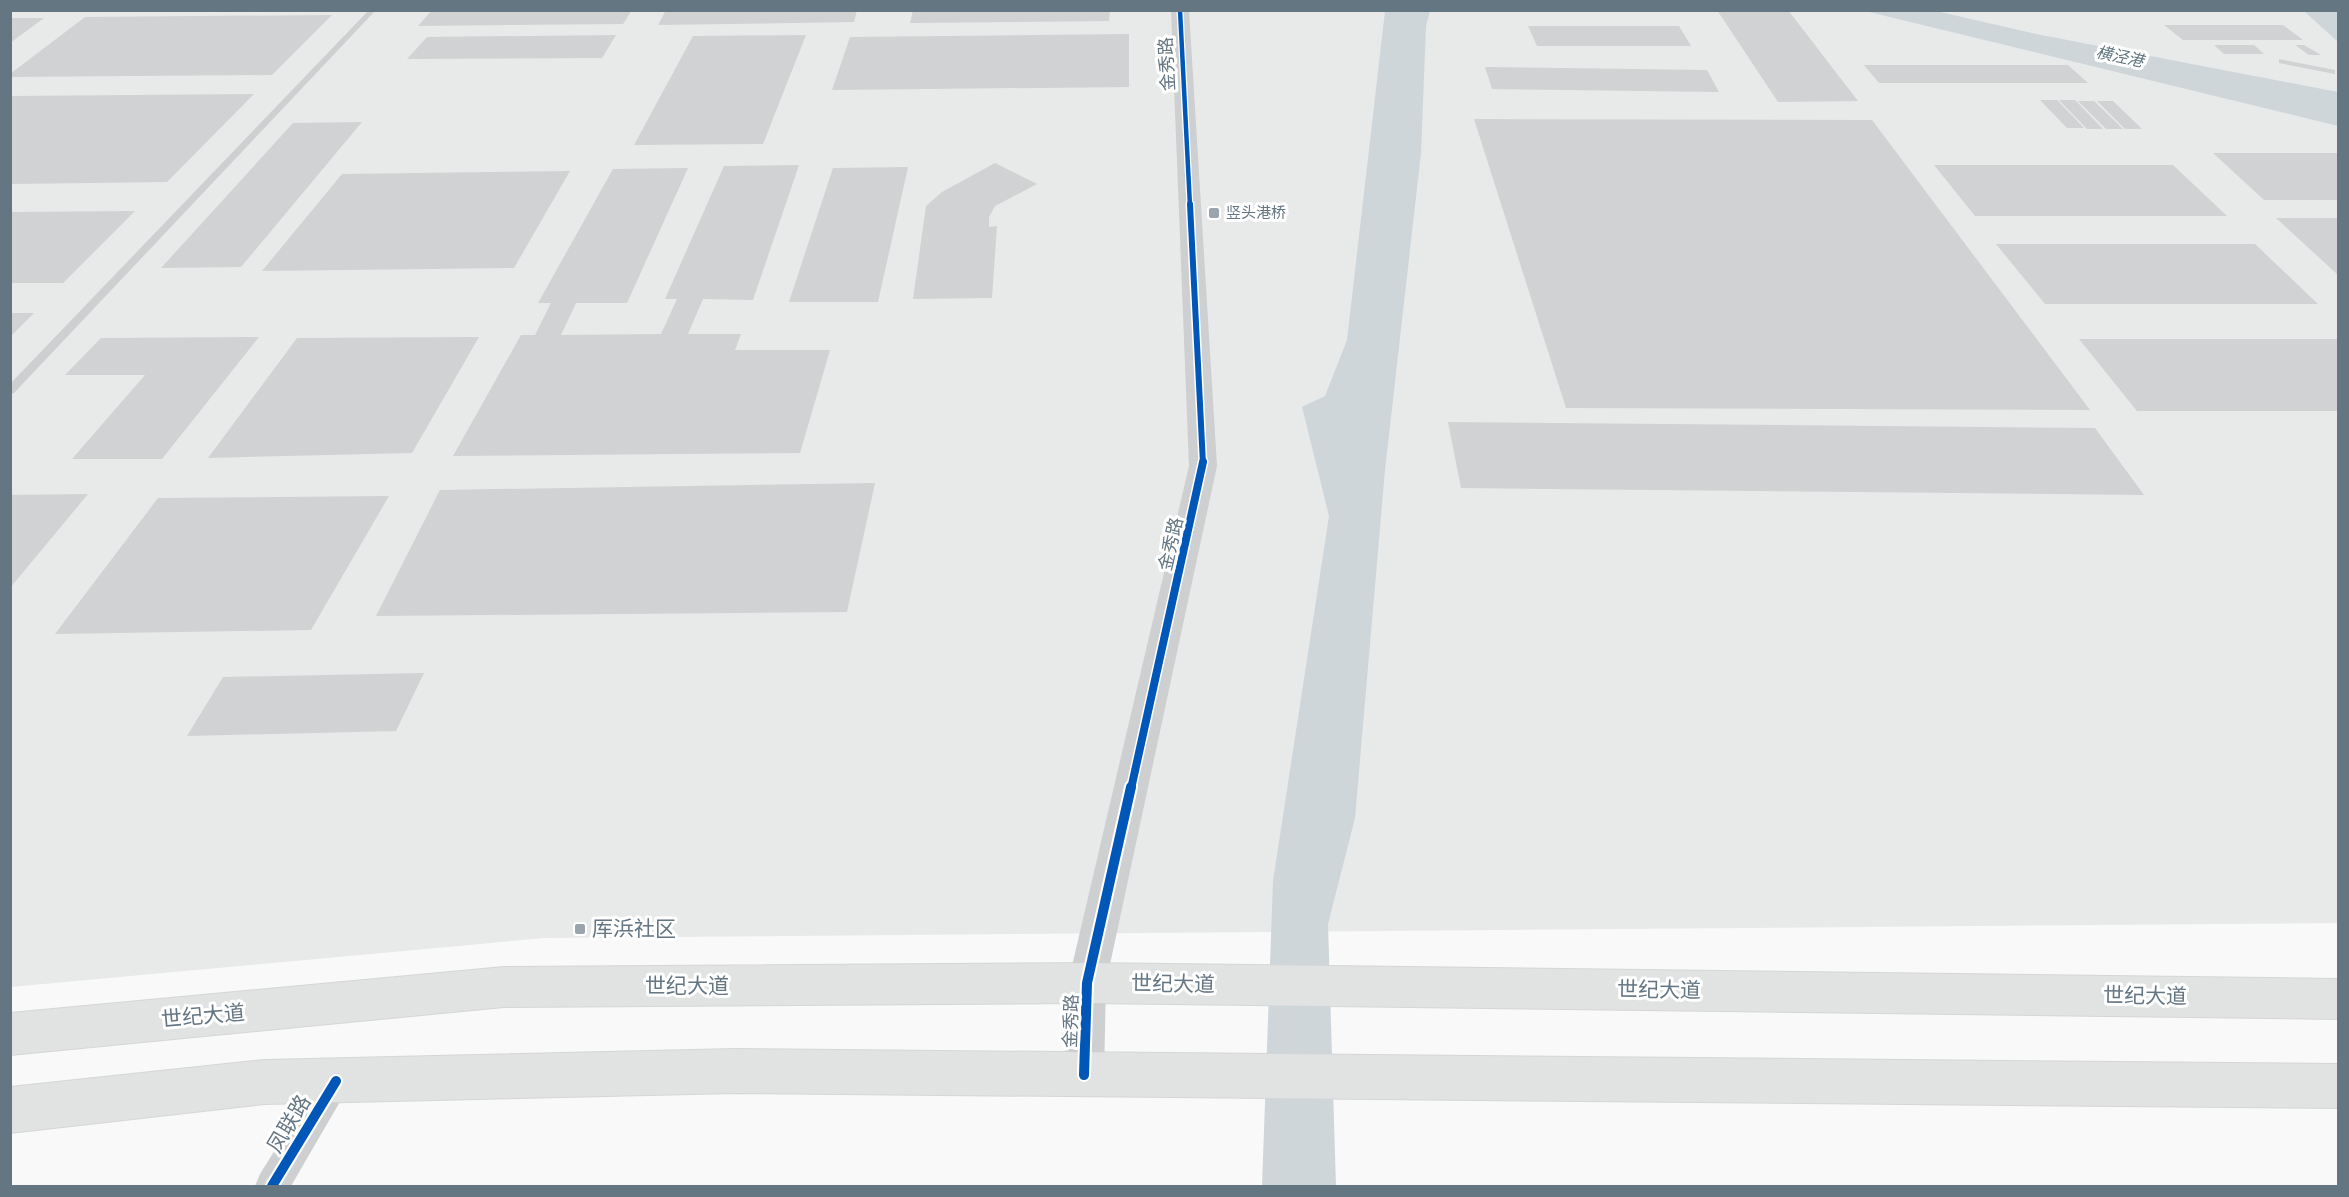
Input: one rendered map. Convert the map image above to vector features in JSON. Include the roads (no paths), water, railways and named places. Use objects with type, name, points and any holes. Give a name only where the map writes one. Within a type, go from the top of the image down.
[{"type":"main road","name":"世纪大道","points":[[10,1034],[504,987],[1087,983],[2338,999]]},
{"type":"main road","points":[[10,1110],[264,1082],[736,1071],[2338,1086]]},
{"type":"street","name":"金秀路","points":[[1084,1075],[1087,983],[1203,466],[1180,10]]},
{"type":"street","name":"凤联路","points":[[272,1186],[336,1081]]},
{"type":"lane","points":[[10,391],[373,10]]},
{"type":"water","points":[[1385,11],[1430,11],[1426,26],[1421,153],[1385,470],[1355,818],[1328,924],[1336,1186],[1262,1186],[1273,881],[1329,516],[1302,407],[1325,396],[1347,340]]},
{"type":"water","name":"横泾港","points":[[1865,11],[1936,11],[2041,35],[2338,92],[2338,126]]},
{"type":"water","points":[[2304,11],[2338,11],[2338,42]]},
{"type":"place","name":"竖头港桥","points":[[1214,213]]},
{"type":"place","name":"厍浜社区","points":[[580,929]]}]
